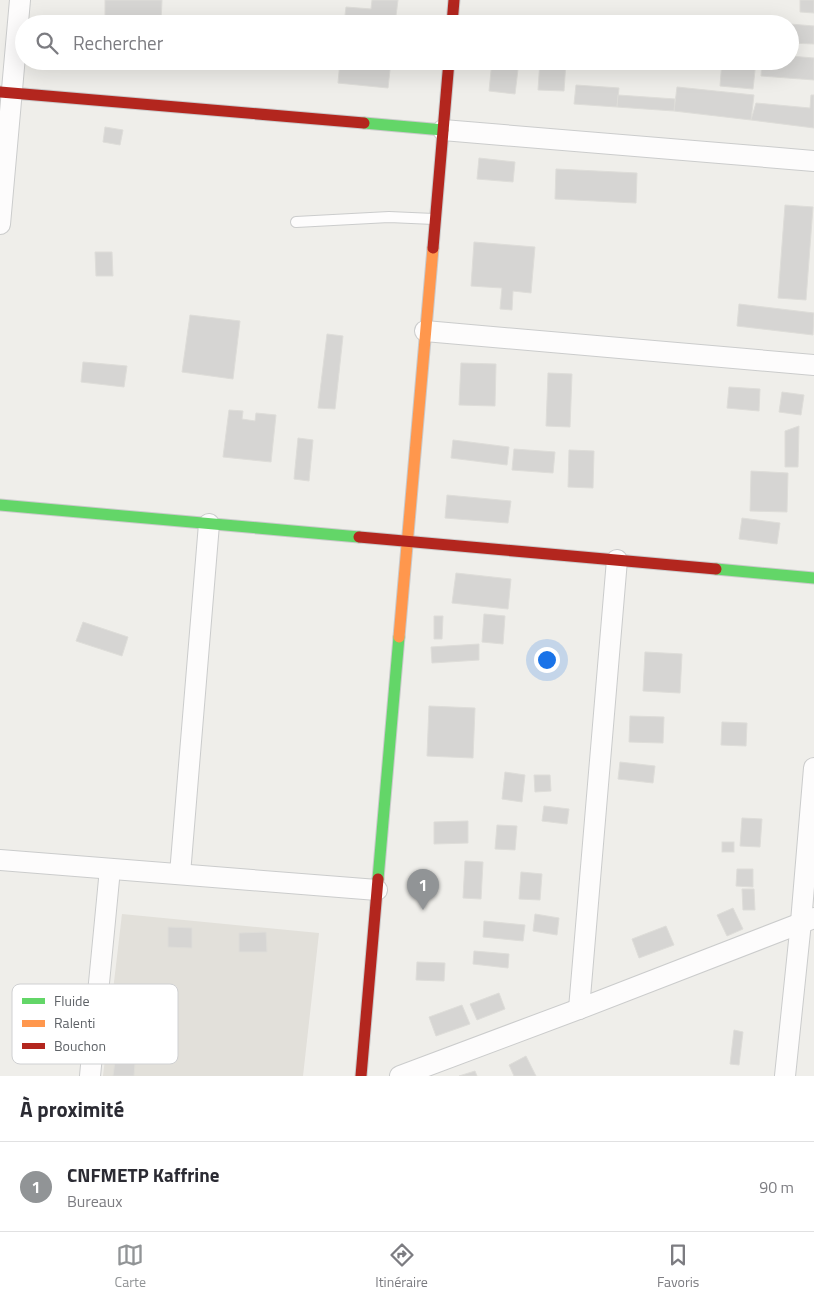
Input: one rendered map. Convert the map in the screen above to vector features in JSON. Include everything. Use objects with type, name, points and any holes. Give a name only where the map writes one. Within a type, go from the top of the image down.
[{"type":"street","points":[[18,15],[20,0]]},
{"type":"street","points":[[453,15],[454,0]]},
{"type":"street","points":[[0,224],[6,92],[15,33]]},
{"type":"street","points":[[360,1076],[447,70]]},
{"type":"street","points":[[6,92],[814,162]]},
{"type":"street","points":[[425,330],[814,365]]},
{"type":"street","points":[[0,505],[814,578]]},
{"type":"street","points":[[180,874],[208,524]]},
{"type":"street","points":[[579,1009],[617,560]]},
{"type":"street","points":[[785,1076],[808,920],[814,768]]},
{"type":"street","points":[[0,860],[377,890]]},
{"type":"street","points":[[99,984],[110,868]]},
{"type":"street","points":[[400,1076],[808,920]]},
{"type":"lane","points":[[296,222],[389,218],[435,219]]},
{"type":"shaded area","points":[[122,914],[319,933],[303,1076],[103,1076],[104,1064],[178,1064],[178,984],[114,984]]},
{"type":"building","points":[[105,0],[162,0],[161,15],[105,15]]},
{"type":"building","points":[[372,0],[398,0],[396,15],[345,15],[346,7],[371,9]]},
{"type":"building","points":[[800,0],[814,0],[814,13],[800,12]]},
{"type":"building","points":[[799,25],[814,26],[814,44],[799,43]]},
{"type":"building","points":[[799,57],[814,58],[814,80],[761,76],[761,70],[799,70]]},
{"type":"building","points":[[339,70],[390,70],[388,88],[338,83]]},
{"type":"building","points":[[491,70],[518,70],[515,94],[489,91]]},
{"type":"building","points":[[539,70],[565,70],[564,91],[538,90]]},
{"type":"building","points":[[721,70],[755,70],[753,89],[720,86]]},
{"type":"building","points":[[576,85],[619,88],[617,107],[574,104]]},
{"type":"building","points":[[677,87],[754,95],[751,120],[674,111]]},
{"type":"building","points":[[618,95],[675,99],[674,111],[617,107]]},
{"type":"building","points":[[811,95],[814,95],[814,128],[751,120],[756,103],[810,108]]},
{"type":"building","points":[[105,127],[123,130],[120,145],[103,142]]},
{"type":"building","points":[[479,158],[515,162],[513,182],[477,179]]},
{"type":"building","points":[[556,169],[637,173],[636,203],[555,199]]},
{"type":"building","points":[[785,205],[813,207],[806,300],[778,298]]},
{"type":"building","points":[[474,242],[535,247],[531,293],[513,291],[512,310],[500,309],[502,288],[471,286]]},
{"type":"building","points":[[95,252],[112,252],[113,276],[96,276]]},
{"type":"building","points":[[739,304],[814,313],[813,335],[737,326]]},
{"type":"building","points":[[190,315],[240,321],[233,379],[182,372]]},
{"type":"building","points":[[327,334],[343,336],[335,409],[318,408]]},
{"type":"building","points":[[83,362],[127,366],[124,387],[81,382]]},
{"type":"building","points":[[461,363],[496,364],[495,406],[459,405]]},
{"type":"building","points":[[548,373],[572,374],[570,427],[546,426]]},
{"type":"building","points":[[729,387],[760,389],[759,411],[727,408]]},
{"type":"building","points":[[782,392],[804,395],[801,415],[779,412]]},
{"type":"building","points":[[229,410],[243,411],[242,419],[255,421],[256,413],[276,415],[271,462],[223,457]]},
{"type":"building","points":[[799,426],[798,467],[785,467],[785,431]]},
{"type":"building","points":[[298,438],[313,440],[309,481],[294,479]]},
{"type":"building","points":[[453,440],[509,447],[507,465],[451,458]]},
{"type":"building","points":[[514,449],[555,452],[553,473],[512,470]]},
{"type":"building","points":[[569,450],[594,451],[593,488],[568,487]]},
{"type":"building","points":[[751,471],[788,473],[787,512],[750,511]]},
{"type":"building","points":[[447,495],[511,501],[508,523],[445,518]]},
{"type":"building","points":[[742,518],[780,523],[777,544],[739,539]]},
{"type":"building","points":[[456,573],[511,579],[508,609],[452,603]]},
{"type":"building","points":[[484,614],[505,616],[503,644],[482,642]]},
{"type":"building","points":[[434,616],[443,616],[442,639],[434,639]]},
{"type":"building","points":[[83,622],[128,637],[122,656],[76,641]]},
{"type":"building","points":[[479,644],[479,660],[432,663],[431,647]]},
{"type":"building","points":[[645,652],[682,654],[680,693],[643,691]]},
{"type":"building","points":[[429,706],[475,708],[473,758],[427,756]]},
{"type":"building","points":[[630,716],[664,717],[663,743],[629,742]]},
{"type":"building","points":[[722,722],[747,723],[746,746],[721,745]]},
{"type":"building","points":[[620,762],[655,766],[653,783],[618,779]]},
{"type":"building","points":[[505,772],[525,775],[522,802],[502,799]]},
{"type":"building","points":[[534,775],[550,775],[551,791],[535,792]]},
{"type":"building","points":[[544,806],[569,809],[567,824],[542,821]]},
{"type":"building","points":[[742,818],[762,819],[760,847],[740,846]]},
{"type":"building","points":[[468,821],[468,843],[434,844],[434,822]]},
{"type":"building","points":[[497,825],[517,826],[515,850],[495,849]]},
{"type":"building","points":[[722,842],[734,842],[734,852],[722,852]]},
{"type":"building","points":[[465,861],[483,862],[481,899],[463,898]]},
{"type":"building","points":[[737,869],[753,869],[753,887],[736,886]]},
{"type":"building","points":[[521,872],[542,874],[540,900],[519,899]]},
{"type":"building","points":[[742,889],[754,889],[755,910],[743,910]]},
{"type":"building","points":[[733,908],[743,929],[727,936],[717,915]]},
{"type":"building","points":[[535,914],[559,918],[557,935],[533,931]]},
{"type":"building","points":[[484,921],[525,925],[523,941],[483,937]]},
{"type":"building","points":[[666,926],[674,945],[639,958],[632,939]]},
{"type":"building","points":[[168,927],[192,928],[192,948],[168,947]]},
{"type":"building","points":[[266,932],[267,952],[239,952],[239,933]]},
{"type":"building","points":[[474,951],[509,954],[508,968],[473,964]]},
{"type":"building","points":[[417,962],[445,963],[444,981],[416,980]]},
{"type":"building","points":[[499,993],[505,1009],[477,1020],[470,1004]]},
{"type":"building","points":[[462,1005],[470,1024],[436,1036],[429,1017]]},
{"type":"building","points":[[734,1030],[743,1032],[739,1065],[730,1064]]},
{"type":"building","points":[[526,1056],[536,1076],[514,1076],[509,1065]]},
{"type":"building","points":[[115,1064],[135,1064],[134,1076],[113,1076]]},
{"type":"building","points":[[475,1071],[477,1076],[459,1076]]},
{"type":"traffic: fast","points":[[364,123],[443,130]]},
{"type":"traffic: fast","points":[[0,505],[359,537]]},
{"type":"traffic: fast","points":[[716,569],[814,578]]},
{"type":"traffic: fast","points":[[378,879],[399,637]]},
{"type":"traffic: slow","points":[[399,637],[433,248]]},
{"type":"traffic: jam","points":[[453,15],[454,0]]},
{"type":"traffic: jam","points":[[433,248],[448,70]]},
{"type":"traffic: jam","points":[[0,92],[364,123]]},
{"type":"traffic: jam","points":[[359,537],[716,569]]},
{"type":"traffic: jam","points":[[361,1076],[378,879]]},
{"type":"place","name":"CNFMETP Kaffrine","points":[[423,910]]}]
